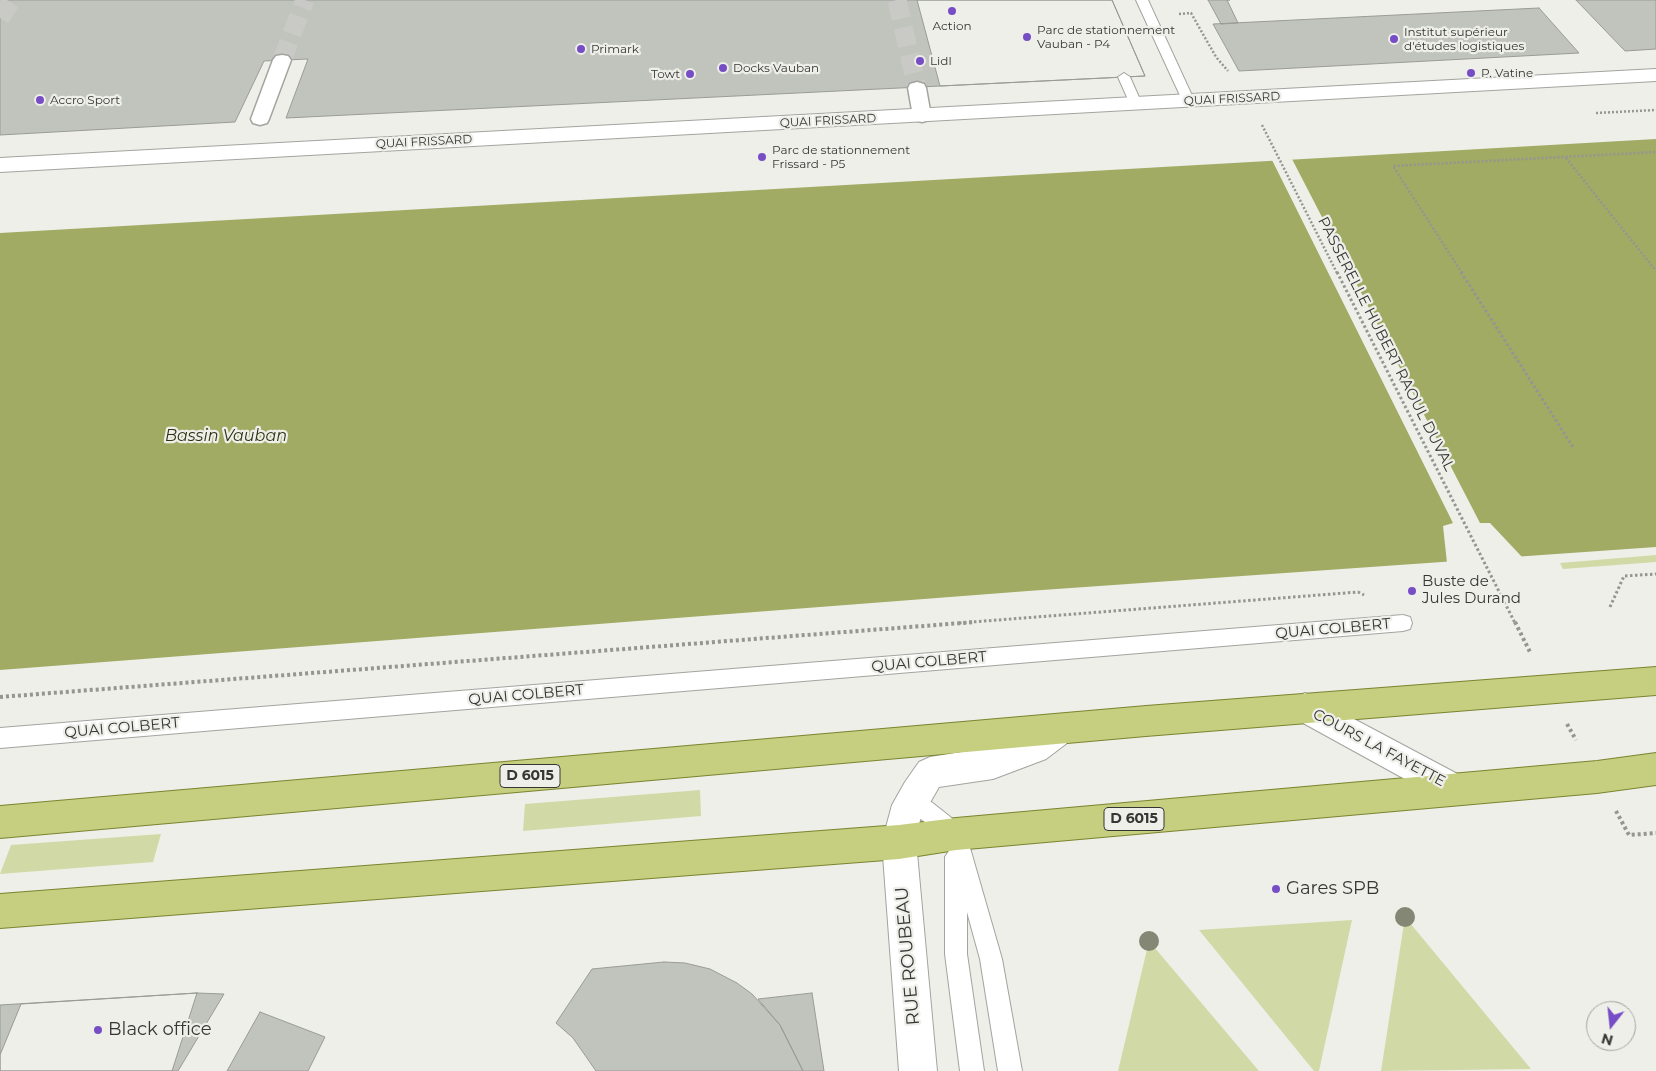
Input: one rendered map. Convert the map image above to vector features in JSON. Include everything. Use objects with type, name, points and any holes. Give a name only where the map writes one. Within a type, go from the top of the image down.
[{"type":"main road","points":[[1304,708],[1656,681]]},
{"type":"main road","name":"D 6015","points":[[0,822],[1304,708]]},
{"type":"main road","points":[[1454,789],[1656,770]]},
{"type":"main road","name":"D 6015","points":[[0,911],[898,842],[956,834],[1454,789]]},
{"type":"street","points":[[260,120],[282,60]]},
{"type":"street","name":"QUAI FRISSARD","points":[[0,165],[1190,102],[1656,75]]},
{"type":"street","points":[[917,88],[922,116]]},
{"type":"street","name":"COURS LA FAYETTE","points":[[1304,708],[1454,789]]},
{"type":"street","name":"RUE ROUBEAU","points":[[918,1071],[898,842],[904,817],[930,773],[993,763],[1035,748],[1060,729]]},
{"type":"lane","points":[[1142,0],[1190,102]]},
{"type":"lane","points":[[1124,77],[1136,104]]},
{"type":"lane","name":"QUAI COLBERT","points":[[0,738],[1403,623]]},
{"type":"lane","points":[[913,800],[956,834],[991,958],[1010,1071]]},
{"type":"lane","points":[[956,834],[956,954],[972,1071]]},
{"type":"path","points":[[1149,15],[1191,13],[1216,57],[1232,75]]},
{"type":"path","points":[[1596,113],[1656,110]]},
{"type":"path","name":"PASSERELLE HUBERT RAOUL DUVAL","points":[[1270,139],[1511,615]]},
{"type":"path","points":[[1573,447],[1393,166],[1656,152]]},
{"type":"path","points":[[1566,157],[1656,271]]},
{"type":"path","points":[[1610,607],[1624,576],[1656,574]]},
{"type":"path","name":"QUAI COLBERT","points":[[0,697],[1358,592],[1389,610],[1403,623]]},
{"type":"path","points":[[1549,690],[1597,777]]},
{"type":"path","points":[[1629,835],[1656,833]]},
{"type":"shaded area","points":[[1656,555],[1656,562],[1563,569],[1560,563]]},
{"type":"shaded area","points":[[700,790],[701,816],[523,831],[525,804]]},
{"type":"shaded area","points":[[161,834],[153,862],[0,874],[11,845]]},
{"type":"shaded area","points":[[1405,917],[1531,1069],[1381,1071]]},
{"type":"shaded area","points":[[1352,920],[1319,1071],[1314,1071],[1199,930]]},
{"type":"shaded area","points":[[1149,941],[1259,1071],[1118,1071]]},
{"type":"water","name":"Bassin Vauban","points":[[1656,139],[1656,547],[1028,591],[0,670],[0,233]]},
{"type":"pier","points":[[1292,159],[1480,523],[1490,523],[1522,557],[1447,563],[1443,526],[1453,523],[1272,160]]},
{"type":"building","name":"Docks Vauban","points":[[0,0],[1112,0],[1145,76],[286,118],[308,59],[264,61],[235,122],[0,135]]},
{"type":"building","name":"Parc de stationnement Vauban - P4","points":[[917,0],[1112,0],[1145,76],[940,86]]},
{"type":"building","points":[[1208,0],[1227,0],[1238,23],[1221,24]]},
{"type":"building","points":[[1576,0],[1656,0],[1656,49],[1625,51]]},
{"type":"building","name":"Institut supérieur d'études logistiques","points":[[1539,8],[1579,53],[1239,71],[1213,24]]},
{"type":"building","points":[[664,962],[685,963],[710,969],[737,983],[752,994],[780,1025],[803,1071],[596,1071],[573,1038],[556,1023],[592,969]]},
{"type":"building","name":"Black office","points":[[197,993],[172,1071],[0,1071],[0,1055],[21,1004]]},
{"type":"building","name":"Black office","points":[[197,993],[224,994],[178,1071],[0,1071],[0,1005]]},
{"type":"building","points":[[812,993],[824,1071],[803,1071],[780,1025],[758,999]]},
{"type":"building","points":[[260,1012],[325,1037],[308,1071],[227,1071]]},
{"type":"tunnel","points":[[0,18],[12,0]]},
{"type":"tunnel","points":[[282,60],[305,0]]},
{"type":"tunnel","points":[[897,0],[917,88]]},
{"type":"place","name":"Action","points":[[952,11]]},
{"type":"place","name":"Parc de stationnement Vauban - P4","points":[[1027,37]]},
{"type":"place","name":"Institut supérieur d'études logistiques","points":[[1394,39]]},
{"type":"place","name":"Primark","points":[[581,49]]},
{"type":"place","name":"Lidl","points":[[920,61]]},
{"type":"place","name":"Docks Vauban","points":[[723,68]]},
{"type":"place","name":"P. Vatine","points":[[1471,73]]},
{"type":"place","name":"Towt","points":[[690,74]]},
{"type":"place","name":"Accro Sport","points":[[40,100]]},
{"type":"place","name":"Parc de stationnement Frissard - P5","points":[[762,157]]},
{"type":"place","name":"Buste de Jules Durand","points":[[1412,591]]},
{"type":"place","name":"Gares SPB","points":[[1276,889]]},
{"type":"place","name":"Black office","points":[[98,1030]]}]
